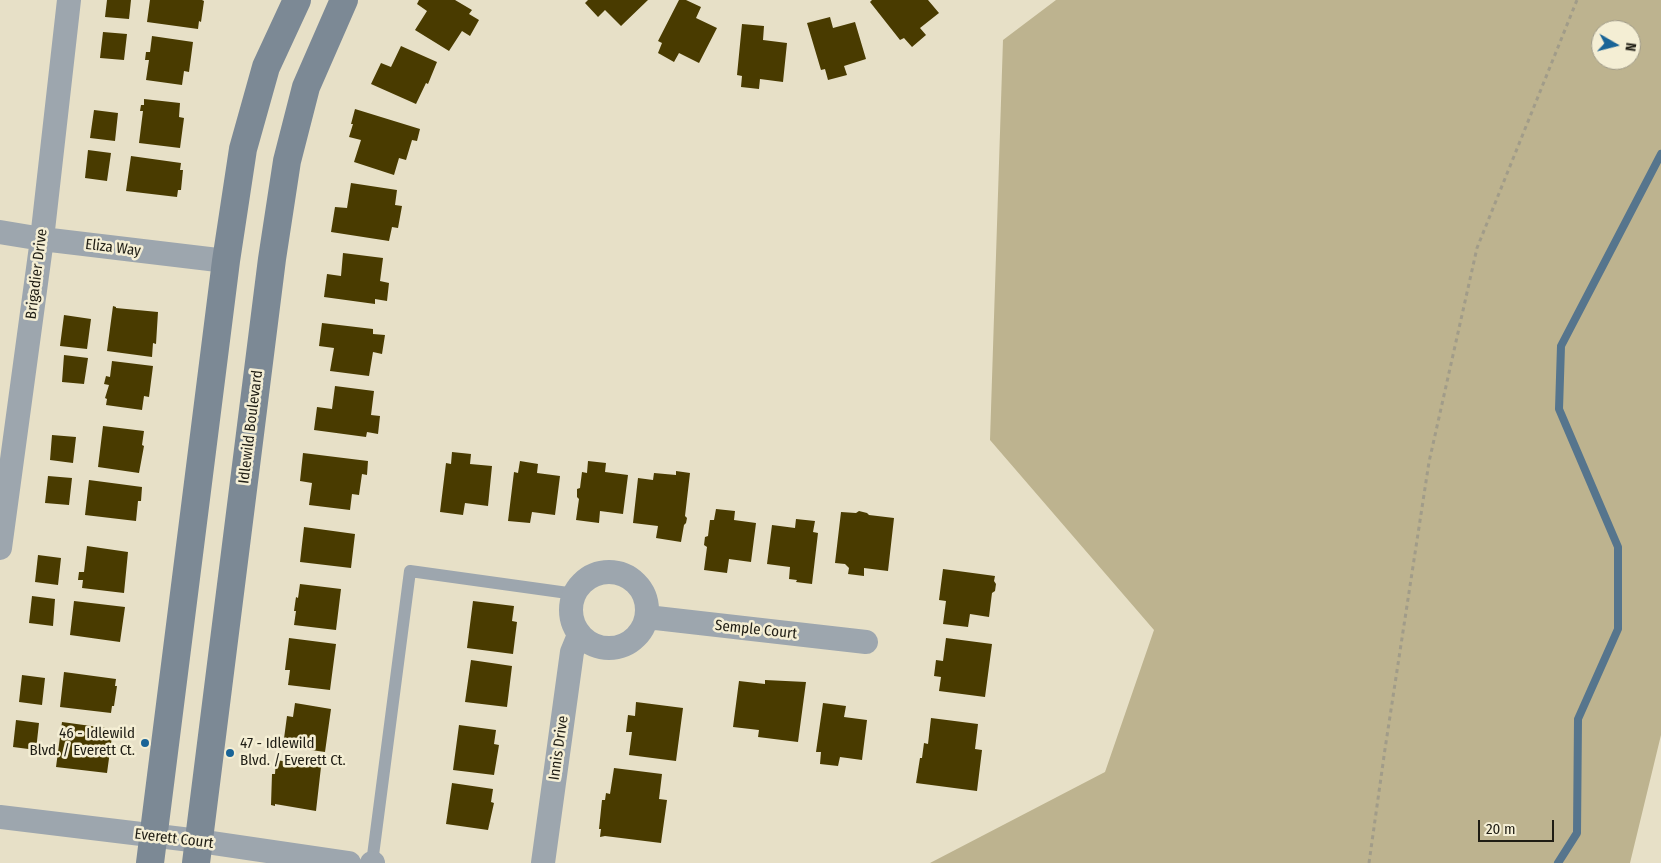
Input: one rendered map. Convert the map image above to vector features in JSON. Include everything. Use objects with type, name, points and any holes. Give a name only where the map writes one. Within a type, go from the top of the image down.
[{"type":"street","name":"Brigadier Drive","points":[[0,548],[42,239],[69,0]]},
{"type":"street","points":[[152,850],[226,261],[243,149],[266,67],[297,0]]},
{"type":"street","name":"Idlewild Boulevard","points":[[197,852],[272,259],[287,161],[306,87],[344,0]]},
{"type":"street","name":"Eliza Way","points":[[0,232],[42,239],[226,261]]},
{"type":"street","points":[[603,572],[615,572],[627,576],[644,594],[647,605],[647,617],[635,639],[624,646],[612,649],[600,648],[588,643],[579,634],[571,615],[571,604],[582,584],[591,576],[603,572]]},
{"type":"street","name":"Semple Court","points":[[647,617],[866,642]]},
{"type":"street","name":"Innis Drive","points":[[543,863],[572,652],[579,634]]},
{"type":"street","name":"Everett Court","points":[[0,817],[152,850],[349,863]]},
{"type":"lane","points":[[372,863],[410,571],[575,594]]},
{"type":"path","points":[[1369,863],[1429,462],[1477,248],[1577,0]]},
{"type":"shaded area","points":[[1056,0],[1661,0],[1661,735],[1630,863],[930,863],[1105,772],[1154,630],[990,440],[1003,40]]},
{"type":"building","points":[[107,0],[131,0],[129,19],[105,17]]},
{"type":"building","points":[[150,0],[204,1],[198,29],[147,22]]},
{"type":"building","points":[[419,0],[455,0],[472,10],[469,14],[479,20],[470,36],[462,31],[449,51],[415,30],[427,11],[417,4]]},
{"type":"building","points":[[588,0],[648,0],[621,26],[605,10],[598,17],[585,3]]},
{"type":"building","points":[[679,0],[686,0],[701,7],[696,18],[717,28],[699,63],[679,53],[674,62],[658,53],[662,43],[658,41]]},
{"type":"building","points":[[872,0],[928,0],[939,13],[920,28],[926,35],[912,47],[904,38],[900,40],[870,2]]},
{"type":"building","points":[[830,17],[833,28],[855,22],[866,59],[844,66],[847,75],[828,80],[825,69],[821,70],[807,23]]},
{"type":"building","points":[[742,24],[764,26],[763,40],[787,43],[783,82],[760,79],[759,89],[741,87],[742,76],[737,75]]},
{"type":"building","points":[[103,32],[127,34],[124,60],[100,58]]},
{"type":"building","points":[[152,36],[193,42],[189,72],[184,71],[182,85],[146,80],[149,60],[145,60],[146,52],[150,52]]},
{"type":"building","points":[[401,46],[437,62],[428,84],[426,83],[416,104],[371,84],[381,63],[391,67]]},
{"type":"building","points":[[144,99],[180,103],[179,117],[184,118],[180,148],[139,143],[143,111],[140,111],[141,105],[144,105]]},
{"type":"building","points":[[355,109],[420,129],[417,141],[412,140],[406,160],[399,158],[394,175],[354,162],[361,140],[349,137]]},
{"type":"building","points":[[94,110],[118,113],[115,141],[90,138]]},
{"type":"building","points":[[88,150],[111,153],[107,181],[85,178]]},
{"type":"building","points":[[131,156],[181,163],[180,170],[183,170],[181,190],[178,190],[177,197],[126,191]]},
{"type":"building","points":[[351,183],[397,190],[395,205],[402,206],[398,228],[392,227],[389,241],[331,232],[335,207],[347,208]]},
{"type":"building","points":[[343,253],[383,258],[380,281],[389,283],[387,301],[375,299],[375,304],[324,297],[327,274],[341,276]]},
{"type":"building","points":[[113,306],[116,308],[158,312],[156,344],[153,343],[152,357],[107,351]]},
{"type":"building","points":[[64,315],[91,319],[87,349],[60,346]]},
{"type":"building","points":[[322,323],[373,329],[373,334],[385,335],[382,354],[373,352],[369,376],[330,371],[334,348],[319,346]]},
{"type":"building","points":[[64,355],[88,358],[84,384],[62,382]]},
{"type":"building","points":[[112,361],[153,366],[149,397],[144,396],[142,410],[106,405],[107,399],[105,398],[109,385],[104,384],[106,376],[110,377]]},
{"type":"building","points":[[335,386],[374,391],[371,415],[380,416],[378,434],[367,432],[366,437],[314,430],[317,407],[332,409]]},
{"type":"building","points":[[103,426],[144,431],[142,445],[144,446],[139,473],[98,467]]},
{"type":"building","points":[[52,435],[76,437],[73,463],[50,460]]},
{"type":"building","points":[[452,452],[471,454],[470,464],[492,466],[488,506],[465,503],[463,515],[440,512],[446,463],[451,464]]},
{"type":"building","points":[[303,453],[368,461],[367,475],[362,474],[359,495],[352,494],[350,510],[309,505],[312,483],[300,481]]},
{"type":"building","points":[[520,461],[538,464],[537,473],[560,476],[555,515],[532,512],[530,523],[508,521],[514,472],[518,473]]},
{"type":"building","points":[[588,461],[606,463],[605,472],[628,475],[623,514],[600,511],[599,523],[576,520],[579,499],[577,497],[577,489],[580,488],[582,472],[587,473]]},
{"type":"building","points":[[676,471],[690,473],[685,516],[687,518],[681,542],[656,538],[658,526],[633,523],[638,478],[653,480],[654,473],[676,475]]},
{"type":"building","points":[[48,476],[72,478],[69,505],[45,503]]},
{"type":"building","points":[[89,480],[142,487],[141,501],[138,501],[136,521],[85,515]]},
{"type":"building","points":[[716,509],[735,511],[734,520],[756,523],[751,562],[729,559],[727,573],[704,570],[707,547],[704,545],[705,537],[708,536],[710,520],[714,520]]},
{"type":"building","points":[[859,511],[869,515],[894,518],[888,571],[864,568],[864,576],[848,574],[849,568],[845,564],[835,563],[841,512],[856,513]]},
{"type":"building","points":[[796,519],[815,521],[813,532],[818,533],[812,584],[789,579],[790,567],[767,564],[772,525],[795,528]]},
{"type":"building","points":[[304,527],[355,534],[351,568],[300,562]]},
{"type":"building","points":[[87,546],[128,552],[124,593],[82,588],[83,580],[78,580],[79,572],[84,572]]},
{"type":"building","points":[[38,555],[61,558],[58,585],[35,582]]},
{"type":"building","points":[[943,569],[995,576],[995,591],[992,593],[989,617],[970,614],[968,627],[943,624],[946,601],[939,600]]},
{"type":"building","points":[[300,584],[341,589],[336,630],[294,625],[296,597],[298,598]]},
{"type":"building","points":[[32,596],[55,599],[53,626],[29,623]]},
{"type":"building","points":[[74,601],[125,607],[120,642],[70,635]]},
{"type":"building","points":[[473,601],[514,606],[512,621],[517,622],[513,654],[467,648]]},
{"type":"building","points":[[289,638],[336,644],[330,690],[288,685],[290,670],[285,670]]},
{"type":"building","points":[[946,638],[992,644],[985,697],[939,691],[941,677],[934,676],[936,660],[943,661]]},
{"type":"building","points":[[471,660],[512,666],[507,707],[465,702]]},
{"type":"building","points":[[64,672],[116,679],[115,686],[117,686],[111,713],[60,707]]},
{"type":"building","points":[[22,675],[45,678],[42,705],[19,702]]},
{"type":"building","points":[[765,680],[806,682],[798,742],[758,737],[759,730],[733,727],[739,681],[765,684]]},
{"type":"building","points":[[636,702],[683,708],[676,761],[629,755],[632,732],[626,732],[628,715],[635,716]]},
{"type":"building","points":[[295,703],[331,709],[325,752],[283,746],[287,716],[293,717]]},
{"type":"building","points":[[823,703],[846,706],[844,717],[867,720],[862,760],[840,757],[838,766],[820,764],[821,752],[816,752]]},
{"type":"building","points":[[931,718],[978,724],[975,749],[982,750],[977,791],[916,783],[924,743],[928,744]]},
{"type":"building","points":[[16,720],[39,723],[36,750],[13,747]]},
{"type":"building","points":[[62,722],[113,729],[107,773],[56,767]]},
{"type":"building","points":[[459,725],[496,730],[494,744],[499,745],[494,775],[453,770]]},
{"type":"building","points":[[276,760],[321,767],[316,811],[275,804],[275,806],[271,805],[272,774],[275,774]]},
{"type":"building","points":[[614,768],[662,774],[659,799],[667,800],[661,843],[600,837],[602,800],[605,800],[606,793],[610,794]]},
{"type":"building","points":[[452,783],[493,789],[491,802],[494,803],[488,830],[446,824]]},
{"type":"waterway","points":[[1558,863],[1577,833],[1578,719],[1618,629],[1618,547],[1559,409],[1561,346],[1661,154]]},
{"type":"place","name":"46 - Idlewild Blvd. / Everett Ct.","points":[[145,743]]},
{"type":"place","name":"47 - Idlewild Blvd. / Everett Ct.","points":[[230,753]]}]
